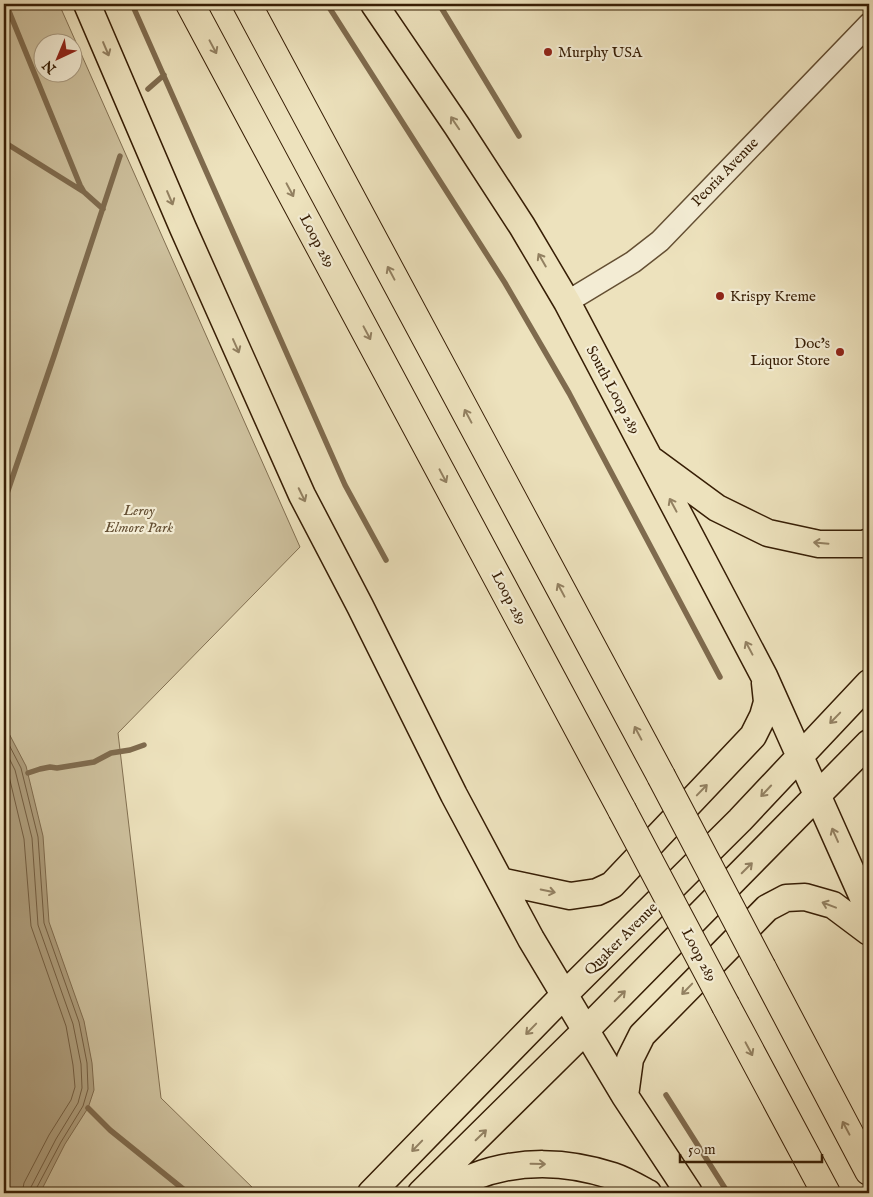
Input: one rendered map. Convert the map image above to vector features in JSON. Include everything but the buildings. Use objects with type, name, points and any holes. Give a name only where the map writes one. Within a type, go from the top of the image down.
[{"type":"highway","name":"Loop 289","points":[[190,4],[826,1193]]},
{"type":"highway","points":[[247,4],[661,776],[869,1171]]},
{"type":"main road","points":[[87,4],[187,237],[302,495],[360,606],[454,795],[531,939],[625,1096],[689,1193]]},
{"type":"main road","name":"South Loop 289","points":[[374,4],[522,226],[567,302],[764,676],[869,911]]},
{"type":"main road","points":[[647,456],[717,508],[768,533],[819,544],[863,544],[869,542]]},
{"type":"main road","points":[[500,881],[570,896],[597,892],[612,885],[753,736],[763,716],[767,702],[764,676]]},
{"type":"main road","name":"Quaker Avenue","points":[[371,1193],[565,994],[740,820],[869,683]]},
{"type":"main road","points":[[421,1193],[586,1030],[869,744]]},
{"type":"main road","points":[[625,1096],[630,1059],[642,1035],[767,908],[786,898],[805,897],[833,905],[869,932]]},
{"type":"main road","points":[[443,1193],[472,1177],[506,1167],[529,1164],[555,1164],[614,1177],[648,1193]]},
{"type":"street","name":"Peoria Avenue","points":[[567,302],[634,262],[660,241],[869,24]]},
{"type":"green space","name":"Leroy Elmore Park","points":[[4,4],[59,4],[71,32],[32,32],[32,82],[82,82],[82,56],[300,547],[118,733],[161,1098],[258,1193],[4,1193]]},
{"type":"water","points":[[4,724],[26,766],[43,836],[49,922],[84,1021],[92,1063],[94,1090],[88,1108],[65,1144],[40,1193],[4,1193]]},
{"type":"waterway","points":[[6,4],[84,192]]},
{"type":"waterway","points":[[132,4],[345,485],[386,560]]},
{"type":"waterway","points":[[327,4],[505,283],[569,393],[720,677]]},
{"type":"waterway","points":[[439,4],[519,136]]},
{"type":"waterway","points":[[148,89],[164,75]]},
{"type":"waterway","points":[[4,142],[84,192],[103,209]]},
{"type":"waterway","points":[[4,502],[120,156]]},
{"type":"waterway","points":[[28,773],[50,767],[57,768],[94,762],[111,753],[130,750],[144,745]]},
{"type":"waterway","points":[[666,1095],[728,1193]]},
{"type":"waterway","points":[[88,1108],[110,1130],[188,1193]]},
{"type":"place","name":"Murphy USA","points":[[548,52]]},
{"type":"place","name":"Krispy Kreme","points":[[720,296]]},
{"type":"place","name":"Doc's Liquor Store","points":[[840,352]]}]
